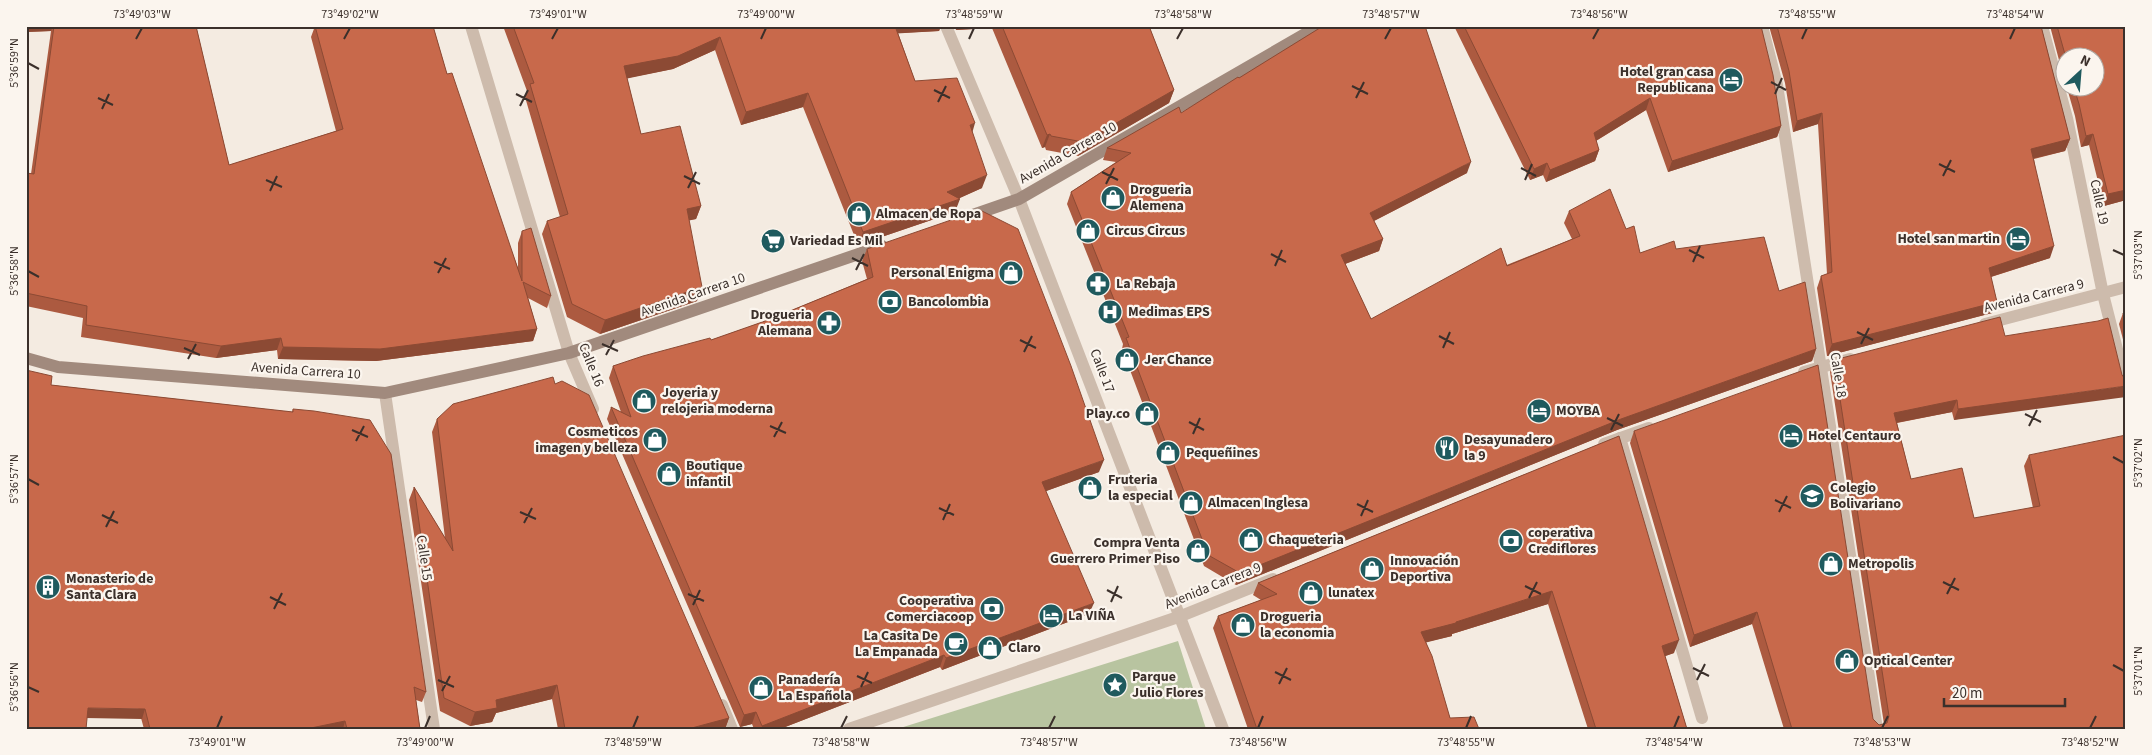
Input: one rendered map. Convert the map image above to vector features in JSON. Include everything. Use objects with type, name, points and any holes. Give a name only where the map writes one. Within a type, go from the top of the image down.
[{"type":"main road","name":"Avenida Carrera 10","points":[[953,222],[1019,199],[1319,26]]},
{"type":"main road","name":"Avenida Carrera 10","points":[[26,358],[58,367],[385,392],[569,353],[897,241]]},
{"type":"street","name":"Calle 16","points":[[471,26],[569,353],[597,417]]},
{"type":"street","name":"Calle 17","points":[[946,26],[1019,199],[1223,729]]},
{"type":"street","name":"Calle 18","points":[[1762,26],[1777,85],[1877,729]]},
{"type":"street","name":"Calle 19","points":[[2042,26],[2067,118],[2103,294],[2126,384]]},
{"type":"street","name":"Avenida Carrera 9","points":[[1971,327],[2126,287]]},
{"type":"street","points":[[1794,376],[1821,366],[1859,356]]},
{"type":"street","name":"Calle 15","points":[[385,392],[434,729]]},
{"type":"street","points":[[1593,449],[1657,425]]},
{"type":"street","points":[[1620,438],[1702,718]]},
{"type":"street","name":"Avenida Carrera 9","points":[[849,729],[1181,616],[1282,575]]},
{"type":"street","points":[[716,692],[732,729]]},
{"type":"green space","name":"Parque Julio Flores","points":[[1178,641],[1206,729],[897,729]]},
{"type":"building","points":[[54,26],[196,26],[229,165],[343,129],[315,26],[433,26],[447,74],[452,73],[522,281],[522,231],[531,228],[551,296],[523,282],[537,329],[380,349],[283,347],[281,338],[221,346],[86,325],[87,306],[26,293],[26,173],[34,174]]},
{"type":"building","points":[[513,26],[895,26],[915,81],[957,78],[975,123],[970,125],[987,175],[947,192],[960,199],[863,232],[808,93],[746,112],[720,37],[678,56],[624,66],[641,134],[680,126],[701,206],[687,209],[702,287],[605,320],[572,304],[547,221],[568,214],[530,84],[534,83]]},
{"type":"building","points":[[1002,26],[1149,26],[1174,90],[1083,142],[1051,136],[1050,134],[1047,135]]},
{"type":"building","points":[[1323,26],[1425,26],[1471,162],[1370,213],[1383,239],[1341,255],[1371,319],[1501,248],[1507,266],[1580,236],[1569,211],[1610,189],[1626,229],[1634,226],[1640,253],[1674,241],[1676,249],[1764,237],[1779,291],[1805,282],[1816,349],[1621,419],[1240,573],[1208,555],[1126,338],[1129,337],[1071,192],[1131,153],[1107,148],[1179,107],[1181,113]]},
{"type":"building","points":[[1464,26],[1761,26],[1773,75],[1781,126],[1672,161],[1650,98],[1594,133],[1599,150],[1550,170],[1547,163],[1534,169]]},
{"type":"building","points":[[1777,26],[2041,26],[2054,77],[2054,98],[2059,98],[2070,139],[2031,149],[2054,246],[1989,268],[1997,302],[1832,344],[1821,276],[1832,272],[1822,113],[1797,121],[1789,71]]},
{"type":"building","points":[[2057,26],[2126,26],[2126,190],[2108,194],[2093,134],[2086,136],[2077,98],[2104,98],[2104,48],[2063,48]]},
{"type":"building","points":[[980,210],[1018,229],[1071,366],[1104,460],[1042,482],[1094,603],[946,658],[944,655],[762,726],[756,712],[744,715],[611,407],[631,417],[613,366],[710,338],[711,340],[768,320],[873,277],[867,249]]},
{"type":"building","points":[[2126,312],[2126,323],[2123,313]]},
{"type":"building","points":[[2000,317],[2005,336],[2108,318],[2122,375],[2126,380],[2126,386],[1958,409],[1957,400],[1894,413],[1911,479],[1962,468],[1974,518],[2040,506],[2029,455],[2126,435],[2126,729],[1792,729],[1757,612],[1694,635],[1634,431],[1818,365],[1873,719],[1879,725],[1887,723],[1889,716],[1834,360]]},
{"type":"building","points":[[26,370],[52,376],[51,385],[293,412],[293,409],[314,411],[370,420],[391,454],[426,692],[414,687],[420,729],[347,729],[345,721],[306,729],[150,729],[145,709],[88,708],[86,729],[26,729]]},
{"type":"building","points":[[553,377],[555,384],[562,381],[589,395],[729,718],[688,729],[565,729],[557,685],[496,700],[497,708],[475,712],[444,698],[414,487],[453,551],[437,419],[453,404]]},
{"type":"building","points":[[1619,436],[1679,640],[1662,646],[1687,729],[1596,729],[1552,591],[1456,623],[1421,632],[1432,656],[1450,718],[1474,717],[1479,729],[1257,729],[1218,616],[1277,594],[1258,583]]},
{"type":"place","name":"Hotel gran casa Republicana","points":[[1731,80]]},
{"type":"place","name":"Drogueria Alemena","points":[[1113,198]]},
{"type":"place","name":"Almacen de Ropa","points":[[859,214]]},
{"type":"place","name":"Circus Circus","points":[[1088,231]]},
{"type":"place","name":"Hotel san martin","points":[[2018,239]]},
{"type":"place","name":"Variedad Es Mil","points":[[773,241]]},
{"type":"place","name":"Personal Enigma","points":[[1011,273]]},
{"type":"place","name":"La Rebaja","points":[[1098,284]]},
{"type":"place","name":"Bancolombia","points":[[890,302]]},
{"type":"place","name":"Medimas EPS","points":[[1110,312]]},
{"type":"place","name":"Drogueria Alemana","points":[[829,323]]},
{"type":"place","name":"Jer Chance","points":[[1127,360]]},
{"type":"place","name":"Joyeria y relojeria moderna","points":[[644,401]]},
{"type":"place","name":"MOYBA","points":[[1539,411]]},
{"type":"place","name":"Play.co","points":[[1147,414]]},
{"type":"place","name":"Hotel Centauro","points":[[1791,436]]},
{"type":"place","name":"Cosmeticos imagen y belleza","points":[[655,440]]},
{"type":"place","name":"Desayunadero la 9","points":[[1447,448]]},
{"type":"place","name":"Pequeñines","points":[[1168,453]]},
{"type":"place","name":"Boutique infantil","points":[[669,474]]},
{"type":"place","name":"Fruteria la especial","points":[[1090,488]]},
{"type":"place","name":"Colegio Bolivariano","points":[[1812,496]]},
{"type":"place","name":"Almacen Inglesa","points":[[1191,503]]},
{"type":"place","name":"Chaqueteria","points":[[1251,540]]},
{"type":"place","name":"coperativa Crediflores","points":[[1511,541]]},
{"type":"place","name":"Compra Venta Guerrero Primer Piso","points":[[1198,551]]},
{"type":"place","name":"Metropolis","points":[[1831,564]]},
{"type":"place","name":"Innovación Deportiva","points":[[1372,569]]},
{"type":"place","name":"Monasterio de Santa Clara","points":[[48,587]]},
{"type":"place","name":"lunatex","points":[[1311,593]]},
{"type":"place","name":"Cooperativa Comerciacoop","points":[[992,609]]},
{"type":"place","name":"La VIÑA","points":[[1051,616]]},
{"type":"place","name":"Drogueria la economia","points":[[1243,625]]},
{"type":"place","name":"La Casita De La Empanada","points":[[956,644]]},
{"type":"place","name":"Claro","points":[[990,648]]},
{"type":"place","name":"Optical Center","points":[[1847,661]]},
{"type":"place","name":"Parque Julio Flores","points":[[1115,685]]},
{"type":"place","name":"Panadería La Española","points":[[761,688]]}]
